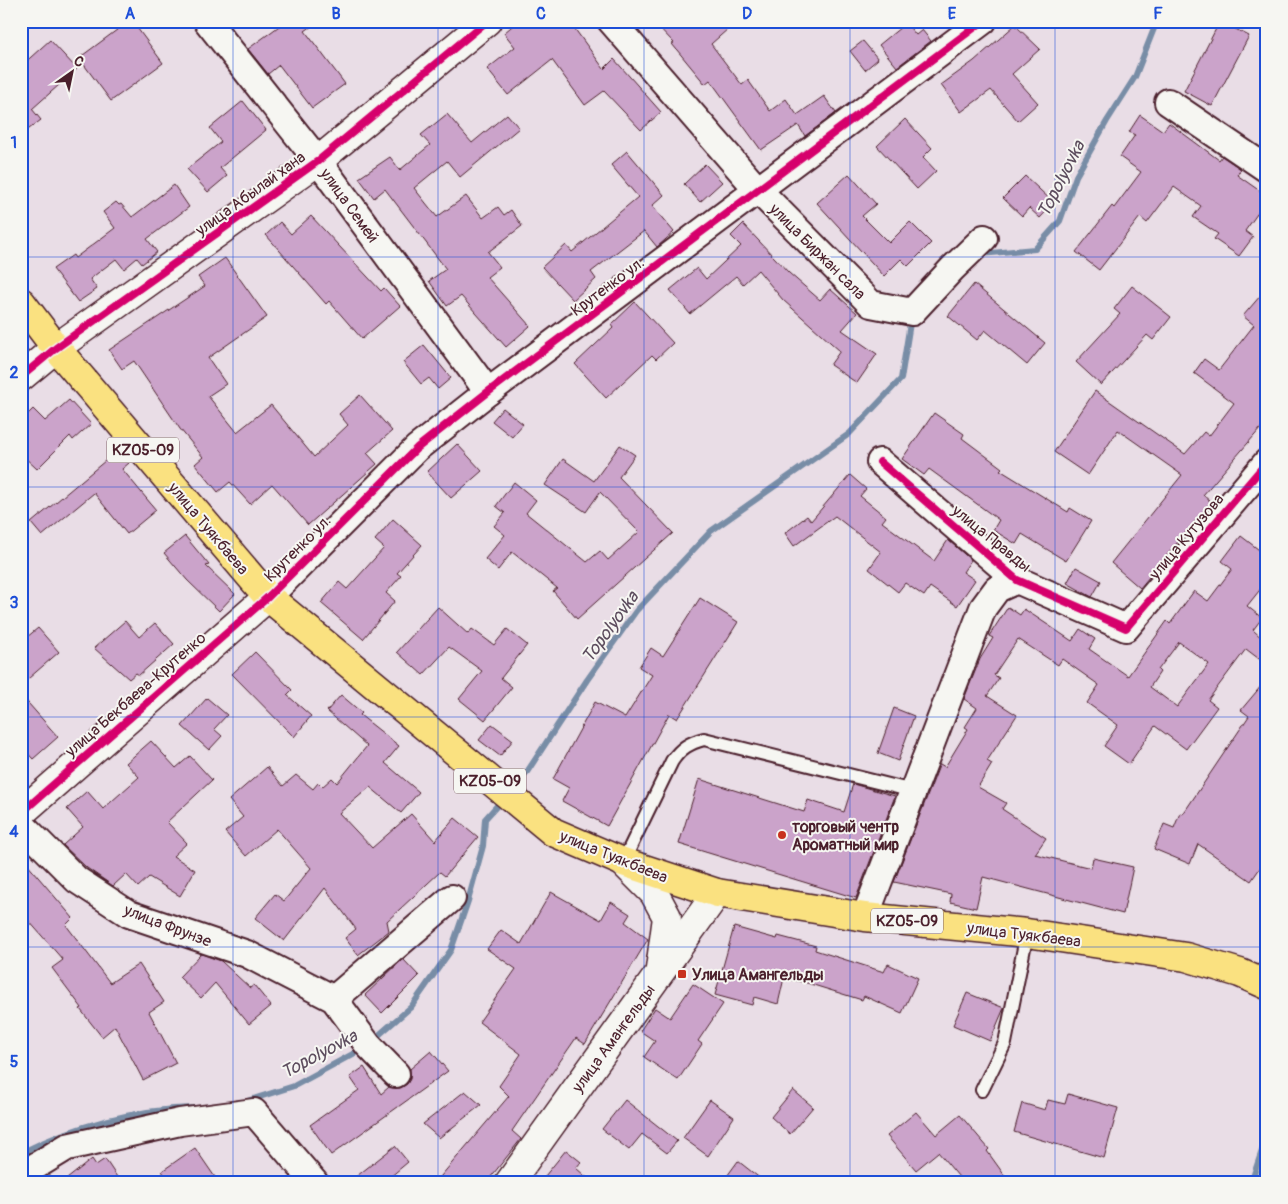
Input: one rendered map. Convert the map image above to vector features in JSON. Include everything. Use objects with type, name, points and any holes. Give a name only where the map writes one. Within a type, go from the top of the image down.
[{"type":"main road","name":"улица Туякбаева","points":[[21,302],[56,348],[268,596],[553,832],[623,862],[717,893],[865,916],[1027,933],[1186,957],[1240,973],[1267,985]]},
{"type":"street","name":"улица Семей","points":[[207,21],[318,161],[488,392]]},
{"type":"street","name":"улица Абылай хана","points":[[21,377],[56,348],[318,161],[487,21]]},
{"type":"street","name":"улица Биржан сала","points":[[611,21],[757,189],[871,304],[912,312],[984,238]]},
{"type":"street","name":"Крутенко ул.","points":[[268,596],[417,448],[488,392],[757,189],[983,21]]},
{"type":"street","points":[[1168,102],[1267,170]]},
{"type":"street","name":"улица Правды","points":[[880,462],[1017,580],[1126,628]]},
{"type":"street","name":"улица Кутузова","points":[[1126,628],[1267,462]]},
{"type":"street","points":[[865,916],[983,608],[997,589],[1017,580]]},
{"type":"street","name":"улица Бекбаева-Крутенко","points":[[21,813],[268,596]]},
{"type":"street","name":"улица Фрунзе","points":[[21,824],[77,880],[129,914],[247,954],[334,998],[368,1045],[396,1074]]},
{"type":"street","points":[[623,862],[654,893],[667,917],[660,973]]},
{"type":"street","name":"улица Амангельды","points":[[509,1183],[717,893]]},
{"type":"street","points":[[334,998],[452,898]]},
{"type":"street","points":[[21,1175],[67,1147],[180,1122],[254,1112],[315,1183]]},
{"type":"lane","points":[[623,862],[672,761],[679,750],[691,742],[704,739],[913,791]]},
{"type":"lane","points":[[982,1090],[1005,1043],[1027,933]]},
{"type":"building","points":[[129,21],[132,21],[163,63],[111,101],[79,58]]},
{"type":"building","points":[[286,21],[319,21],[305,31],[345,84],[312,108],[279,65],[268,74],[248,49]]},
{"type":"building","points":[[518,21],[569,21],[604,69],[614,59],[661,112],[641,130],[604,91],[585,105],[552,60],[508,95],[487,69],[515,47],[504,33]]},
{"type":"building","points":[[653,21],[737,21],[711,44],[742,85],[748,80],[770,111],[786,99],[797,115],[824,96],[836,113],[805,136],[798,125],[761,150],[710,80],[705,84],[672,44],[674,43]]},
{"type":"building","points":[[1220,21],[1249,36],[1212,106],[1184,91]]},
{"type":"building","points":[[906,23],[916,35],[922,30],[931,41],[897,67],[879,45]]},
{"type":"building","points":[[1015,25],[1040,49],[1012,74],[1038,103],[1018,121],[991,90],[961,112],[941,85],[974,61]]},
{"type":"building","points":[[50,40],[77,69],[32,109],[41,120],[21,135],[21,66]]},
{"type":"building","points":[[863,41],[878,59],[865,70],[850,51]]},
{"type":"building","points":[[243,101],[266,130],[220,168],[227,176],[208,192],[187,169],[221,142],[210,128]]},
{"type":"building","points":[[447,114],[472,143],[507,114],[519,128],[460,177],[447,161],[414,188],[437,217],[466,196],[483,218],[498,207],[504,215],[511,210],[522,226],[488,252],[500,267],[487,277],[530,326],[506,347],[461,296],[447,306],[429,281],[446,269],[385,189],[374,198],[359,178],[390,157],[400,170],[430,145],[421,135]]},
{"type":"building","points":[[1140,115],[1163,131],[1169,123],[1219,160],[1222,156],[1241,169],[1237,175],[1267,196],[1267,200],[1245,231],[1253,237],[1239,256],[1214,239],[1218,234],[1193,217],[1201,206],[1174,187],[1147,223],[1140,217],[1099,270],[1076,252],[1112,206],[1114,208],[1141,172],[1120,157],[1135,135],[1129,132]]},
{"type":"building","points":[[905,119],[932,148],[923,157],[936,171],[917,189],[877,146]]},
{"type":"building","points":[[627,151],[664,195],[652,206],[674,232],[657,247],[644,231],[591,272],[596,279],[573,300],[542,267],[566,245],[572,252],[638,197],[611,165]]},
{"type":"building","points":[[705,164],[722,182],[700,202],[684,184]]},
{"type":"building","points":[[849,174],[876,204],[862,216],[889,243],[910,222],[931,243],[908,266],[901,259],[884,276],[817,203]]},
{"type":"building","points":[[1025,176],[1054,203],[1040,218],[1029,208],[1022,216],[1003,198]]},
{"type":"building","points":[[174,185],[189,207],[147,239],[157,252],[142,264],[137,258],[124,269],[116,259],[90,279],[97,289],[78,302],[53,269],[73,255],[75,258],[115,228],[103,212],[116,202],[119,205],[121,204],[132,217]]},
{"type":"building","points":[[311,216],[381,291],[384,288],[400,306],[362,339],[329,301],[326,304],[266,235],[280,222],[291,234]]},
{"type":"building","points":[[743,224],[789,273],[820,300],[830,289],[857,313],[842,330],[877,354],[857,383],[830,365],[840,351],[783,300],[758,270],[743,284],[736,276],[690,314],[670,290],[697,268],[706,279],[741,246],[731,236]]},
{"type":"building","points":[[225,258],[267,317],[208,358],[226,384],[208,396],[237,432],[271,405],[314,457],[348,425],[339,414],[360,395],[392,431],[367,453],[377,464],[308,525],[272,484],[250,504],[230,482],[218,492],[195,464],[203,457],[180,429],[134,361],[122,369],[109,350],[205,286],[198,277]]},
{"type":"building","points":[[974,284],[1045,343],[1027,365],[985,330],[977,340],[948,316]]},
{"type":"building","points":[[1132,286],[1171,317],[1153,340],[1147,335],[1101,385],[1076,362],[1120,314],[1114,309]]},
{"type":"building","points":[[1267,288],[1267,421],[1203,495],[1211,502],[1140,588],[1111,563],[1182,475],[1118,430],[1088,475],[1054,452],[1095,391],[1185,454],[1204,432],[1209,436],[1234,403],[1194,373],[1204,359],[1219,370],[1254,325],[1243,316]]},
{"type":"building","points":[[635,302],[673,343],[656,359],[652,355],[606,398],[575,364],[613,328],[611,325]]},
{"type":"building","points":[[424,345],[451,378],[438,389],[429,378],[421,384],[403,362]]},
{"type":"building","points":[[69,400],[91,424],[73,440],[70,436],[37,469],[21,454],[21,421],[33,409],[45,421]]},
{"type":"building","points":[[503,408],[523,424],[512,437],[492,421]]},
{"type":"building","points":[[934,413],[964,434],[962,438],[1002,468],[1000,470],[1068,512],[1070,508],[1091,521],[1066,561],[1022,534],[1016,544],[993,530],[999,520],[929,469],[924,475],[902,459]]},
{"type":"building","points":[[457,444],[482,471],[451,498],[427,472]]},
{"type":"building","points":[[620,445],[635,455],[619,477],[673,533],[577,619],[553,591],[557,588],[512,552],[498,570],[485,559],[505,535],[494,526],[505,513],[496,506],[514,482],[536,500],[526,513],[587,562],[600,551],[608,560],[639,532],[600,492],[586,512],[545,485],[563,459],[594,481]]},
{"type":"building","points":[[118,450],[129,463],[122,469],[156,510],[127,534],[94,493],[42,536],[31,523]]},
{"type":"building","points":[[850,475],[866,489],[860,496],[886,517],[882,522],[934,561],[948,540],[971,560],[963,572],[975,580],[957,606],[930,587],[924,596],[905,583],[898,592],[869,569],[881,552],[835,516],[794,546],[785,533],[807,516],[811,521]]},
{"type":"building","points":[[393,519],[422,545],[397,573],[401,576],[386,593],[395,601],[363,639],[321,603],[339,582],[347,589],[384,548],[375,540]]},
{"type":"building","points":[[185,536],[209,565],[206,566],[235,594],[219,611],[187,580],[164,553]]},
{"type":"building","points":[[1241,536],[1267,556],[1267,581],[1247,606],[1262,618],[1253,630],[1267,643],[1267,665],[1246,649],[1208,700],[1217,707],[1186,749],[1155,726],[1129,764],[1104,746],[1118,725],[1087,703],[1099,685],[1062,659],[1058,665],[1018,639],[994,675],[999,678],[987,696],[1017,715],[987,761],[992,764],[978,787],[1006,803],[1002,809],[1046,838],[1035,854],[1091,868],[1093,858],[1133,867],[1123,914],[983,877],[976,908],[950,902],[951,894],[894,882],[939,766],[940,764],[945,767],[968,729],[965,727],[977,708],[964,699],[980,659],[993,638],[989,636],[1008,607],[1020,615],[1024,609],[1072,641],[1080,629],[1095,639],[1089,649],[1128,676],[1167,621],[1170,624],[1194,591],[1208,601],[1232,569],[1222,561]],"holes":[[[1179,642],[1209,664],[1177,707],[1150,687],[1160,672],[1158,670]]]},
{"type":"building","points":[[1076,567],[1101,581],[1092,597],[1067,583]]},
{"type":"building","points":[[700,598],[738,622],[677,719],[669,714],[607,826],[562,801],[569,788],[553,779],[595,702],[625,718],[652,675],[639,667],[651,648],[663,656]]},
{"type":"building","points":[[438,607],[468,634],[472,629],[494,645],[507,629],[527,645],[501,678],[512,687],[485,720],[459,699],[482,671],[449,647],[423,675],[397,652]]},
{"type":"building","points":[[125,621],[139,637],[155,623],[174,644],[139,675],[136,673],[129,679],[94,648]]},
{"type":"building","points":[[38,628],[59,652],[21,685],[21,642]]},
{"type":"building","points":[[255,652],[292,690],[287,695],[311,716],[294,737],[232,674]]},
{"type":"building","points":[[1267,679],[1267,858],[1251,881],[1198,844],[1190,864],[1154,849],[1164,824],[1174,828],[1180,813],[1183,814],[1249,716],[1241,710]]},
{"type":"building","points":[[21,695],[58,737],[33,759],[21,746]]},
{"type":"building","points":[[341,695],[362,713],[360,715],[399,746],[385,763],[419,792],[401,813],[370,787],[339,813],[372,848],[411,814],[435,841],[455,818],[478,837],[445,876],[440,872],[387,921],[389,931],[358,955],[345,938],[356,929],[325,888],[284,941],[255,918],[275,894],[284,901],[311,868],[277,829],[246,856],[225,832],[243,817],[229,800],[267,767],[283,786],[296,775],[313,789],[318,783],[322,787],[332,778],[337,783],[367,746],[327,711]]},
{"type":"building","points":[[207,698],[227,715],[214,729],[222,736],[209,750],[182,726]]},
{"type":"building","points":[[894,708],[914,716],[898,761],[878,753]]},
{"type":"building","points":[[492,724],[513,740],[500,756],[479,740]]},
{"type":"building","points":[[151,741],[176,768],[190,756],[212,780],[167,822],[187,843],[173,856],[195,870],[180,896],[149,877],[138,887],[126,874],[113,886],[87,868],[63,845],[83,827],[67,809],[87,791],[103,809],[139,777],[126,763]]},
{"type":"building","name":"торговый чентр Ароматный мир","points":[[699,779],[804,812],[808,800],[844,812],[853,784],[895,796],[856,898],[679,844]]},
{"type":"building","points":[[21,857],[73,918],[66,925],[110,983],[139,964],[164,1002],[149,1012],[176,1063],[143,1080],[115,1026],[102,1037],[80,1009],[82,1008],[52,968],[63,960],[21,912]]},
{"type":"building","points":[[551,892],[601,920],[611,902],[630,914],[625,922],[648,939],[585,1044],[576,1038],[512,1131],[521,1139],[486,1183],[435,1183],[509,1096],[499,1086],[521,1054],[479,1022],[516,969],[487,949],[501,930],[521,944]]},
{"type":"building","points":[[734,927],[777,939],[778,936],[816,946],[815,950],[884,972],[888,964],[918,978],[902,1013],[864,996],[862,1000],[784,978],[778,1004],[754,997],[752,1005],[715,995]]},
{"type":"building","points":[[201,954],[221,961],[250,988],[254,985],[271,1006],[249,1024],[215,983],[201,998],[179,977]]},
{"type":"building","points":[[403,959],[419,976],[382,1013],[365,995]]},
{"type":"building","points":[[693,984],[723,1004],[698,1041],[702,1044],[678,1080],[644,1057],[655,1041],[640,1031],[655,1008],[670,1018]]},
{"type":"building","points":[[967,993],[1004,1008],[990,1041],[953,1025]]},
{"type":"building","points":[[431,1051],[448,1071],[331,1155],[310,1125],[359,1090],[350,1077],[364,1067],[381,1094],[389,1087],[400,1088],[407,1084],[410,1079],[410,1069]]},
{"type":"building","points":[[793,1090],[813,1107],[790,1134],[771,1117]]},
{"type":"building","points":[[465,1091],[481,1105],[439,1138],[423,1124]]},
{"type":"building","points":[[1068,1094],[1118,1108],[1104,1158],[1014,1132],[1022,1103],[1045,1110],[1048,1100],[1065,1104]]},
{"type":"building","points":[[625,1100],[677,1141],[667,1153],[642,1134],[629,1150],[602,1129]]},
{"type":"building","points":[[710,1100],[734,1117],[708,1156],[683,1138]]},
{"type":"building","points":[[916,1112],[936,1135],[960,1115],[989,1149],[987,1151],[1010,1183],[964,1183],[938,1152],[916,1170],[887,1136]]},
{"type":"building","points":[[395,1146],[408,1162],[383,1183],[348,1183]]},
{"type":"building","points":[[195,1148],[219,1183],[170,1183],[162,1171]]},
{"type":"building","points":[[566,1150],[581,1162],[576,1168],[593,1183],[554,1183],[545,1176]]},
{"type":"building","points":[[92,1159],[96,1165],[105,1159],[121,1183],[62,1183]]},
{"type":"building","points":[[738,1161],[766,1183],[722,1183]]},
{"type":"waterway","name":"Topolyovka","points":[[981,254],[1035,249],[1060,221],[1076,176],[1107,121],[1135,77],[1157,21]]},
{"type":"waterway","name":"Topolyovka","points":[[511,789],[527,772],[587,680],[636,611],[711,531],[849,434],[901,379],[911,317]]},
{"type":"waterway","name":"Topolyovka","points":[[372,1041],[411,1007],[451,950],[468,901],[483,846],[485,819],[503,799]]},
{"type":"waterway","name":"Topolyovka","points":[[247,1101],[294,1086],[364,1048]]},
{"type":"waterway","name":"Topolyovka","points":[[21,1153],[62,1135],[106,1121],[150,1112],[195,1108]]},
{"type":"waterway","points":[[1251,1183],[1267,1136]]},
{"type":"cycle path","points":[[21,377],[56,348],[318,161],[487,21]]},
{"type":"cycle path","points":[[21,813],[268,597],[417,448],[488,392],[983,21]]},
{"type":"cycle path","points":[[880,462],[1017,580],[1126,628],[1267,462]]},
{"type":"place","name":"торговый чентр Ароматный мир","points":[[782,835]]},
{"type":"place","name":"Улица Амангельды","points":[[682,974]]}]
